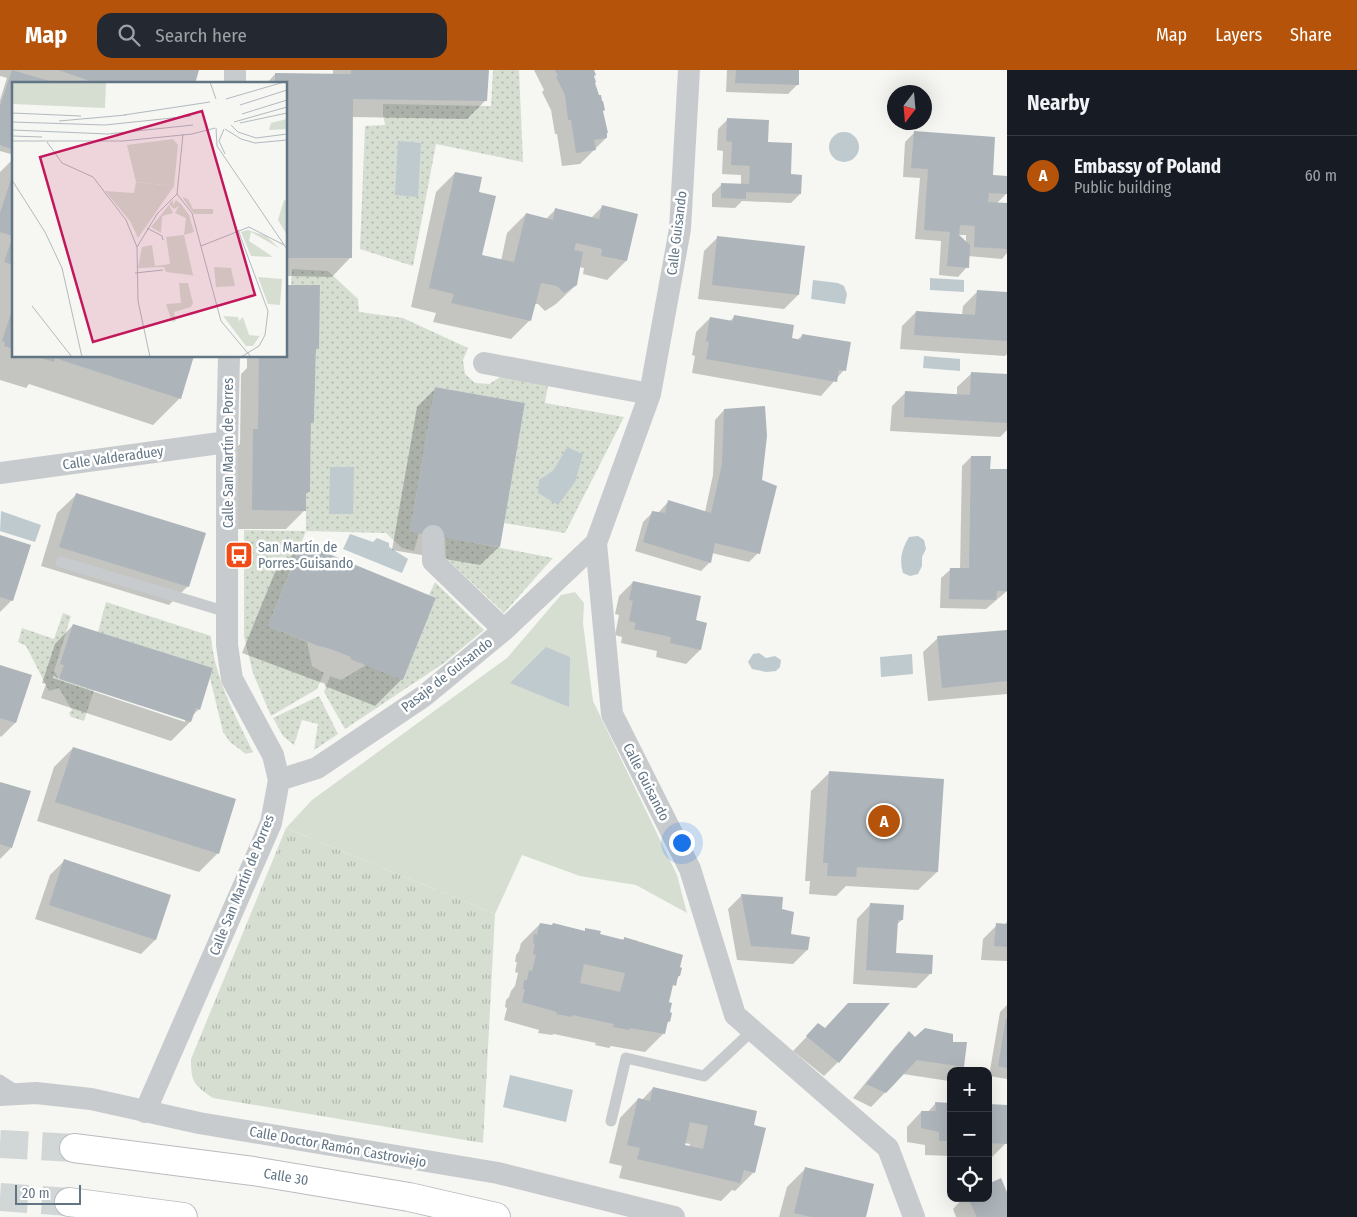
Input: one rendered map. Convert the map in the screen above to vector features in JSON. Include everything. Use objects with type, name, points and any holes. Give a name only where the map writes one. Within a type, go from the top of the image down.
[{"type":"highway","name":"Calle 30","points":[[74,1148],[253,1172],[409,1197],[496,1217]]},
{"type":"highway","points":[[69,1202],[183,1217]]},
{"type":"street","name":"Calle Guisando","points":[[689,70],[680,229],[650,394],[596,542],[612,714],[690,869],[735,1015],[888,1148],[914,1217]]},
{"type":"street","name":"Calle San Martín de Porres","points":[[145,1112],[271,823],[279,780],[272,755],[232,678],[227,645],[226,442],[229,358]]},
{"type":"street","points":[[484,364],[650,394]]},
{"type":"street","name":"Calle Valderaduey","points":[[0,473],[226,442]]},
{"type":"street","points":[[433,536],[433,561],[504,630]]},
{"type":"street","name":"Pasaje de Guisando","points":[[279,780],[317,768],[424,696],[504,630],[596,542]]},
{"type":"street","name":"Calle Doctor Ramón Castroviejo","points":[[0,1095],[36,1093],[92,1099],[199,1123],[498,1174],[674,1217]]},
{"type":"lane","points":[[61,562],[227,612]]},
{"type":"lane","points":[[611,1121],[626,1058],[704,1076],[753,1030]]},
{"type":"lane","points":[[0,1080],[22,1094]]},
{"type":"green space","points":[[493,70],[519,70],[523,162],[436,144],[413,266],[360,249],[365,126],[385,125],[383,104],[491,106]]},
{"type":"green space","points":[[292,269],[328,271],[358,299],[359,312],[403,318],[468,348],[463,360],[465,374],[475,383],[489,384],[502,376],[548,385],[545,403],[624,417],[565,533],[504,523],[525,403],[435,387],[410,531],[419,533],[414,551],[402,548],[386,533],[306,531],[306,492],[310,492],[311,422],[314,422],[320,285],[291,285]]},
{"type":"green space","points":[[244,530],[306,531],[268,626],[307,642],[312,666],[324,673],[317,689],[271,716],[253,673],[244,636]]},
{"type":"green space","points":[[445,537],[553,558],[504,613],[446,558]]},
{"type":"green space","points":[[435,582],[484,630],[444,663],[345,729],[324,692],[330,676],[341,680],[366,665],[403,680],[436,598],[429,595]]},
{"type":"green space","points":[[575,592],[584,603],[583,623],[593,701],[677,875],[687,913],[636,885],[580,876],[522,855],[495,914],[286,828],[312,800],[507,658],[561,595]]},
{"type":"green space","points":[[106,602],[211,636],[216,666],[221,681],[253,752],[246,754],[230,742],[223,732],[210,678],[213,668],[98,632]]},
{"type":"green space","points":[[63,613],[71,616],[54,671],[59,679],[94,690],[84,721],[71,717],[69,713],[72,710],[59,688],[49,691],[26,646],[18,642],[22,628],[54,639]]},
{"type":"green space","points":[[319,696],[338,734],[314,750],[318,724],[302,720],[294,745],[283,736],[273,718]]},
{"type":"green space","points":[[286,828],[495,914],[483,1143],[213,1098],[195,1083],[191,1059]]},
{"type":"shaded area","points":[[844,132],[854,137],[859,147],[854,157],[844,162],[834,157],[829,147],[834,137]]},
{"type":"shaded area","points":[[398,141],[421,143],[418,197],[395,195]]},
{"type":"shaded area","points":[[930,278],[964,280],[964,292],[930,290]]},
{"type":"shaded area","points":[[813,280],[838,283],[844,286],[847,294],[845,304],[811,299]]},
{"type":"shaded area","points":[[924,356],[960,359],[960,371],[923,368]]},
{"type":"shaded area","points":[[567,447],[583,454],[575,482],[558,505],[538,493],[539,480],[553,471]]},
{"type":"shaded area","points":[[330,467],[354,467],[353,514],[329,514]]},
{"type":"shaded area","points":[[1,511],[41,525],[35,542],[0,531]]},
{"type":"shaded area","points":[[350,534],[373,542],[377,538],[389,543],[389,547],[408,559],[402,573],[343,549]]},
{"type":"shaded area","points":[[918,536],[924,540],[926,549],[918,574],[910,576],[903,573],[902,554],[909,537]]},
{"type":"shaded area","points":[[546,647],[570,657],[569,707],[510,683]]},
{"type":"shaded area","points":[[759,653],[766,658],[775,656],[781,660],[780,667],[776,671],[766,672],[752,669],[748,662],[753,654]]},
{"type":"shaded area","points":[[912,654],[913,674],[881,677],[880,657]]},
{"type":"shaded area","points":[[510,1075],[573,1090],[566,1122],[503,1107]]},
{"type":"building","points":[[12,70],[53,82],[12,82],[12,149],[0,145],[0,106]]},
{"type":"building","points":[[58,70],[199,70],[196,82],[93,82]]},
{"type":"building","points":[[351,70],[489,70],[487,101],[353,99],[352,258],[288,258],[288,82],[275,82],[275,73],[351,74]]},
{"type":"building","points":[[555,70],[594,70],[596,75],[594,76],[595,83],[605,110],[603,111],[608,133],[607,138],[594,140],[596,150],[576,153],[571,120],[568,120],[565,95],[556,77],[558,76]]},
{"type":"building","points":[[736,70],[799,70],[799,85],[735,83]]},
{"type":"building","points":[[727,118],[769,120],[768,142],[792,143],[791,174],[802,175],[801,194],[746,192],[746,199],[721,198],[721,183],[749,184],[750,166],[731,165],[732,142],[726,141]]},
{"type":"building","points":[[914,131],[995,137],[993,175],[1007,176],[1007,194],[989,193],[988,202],[1007,203],[1007,249],[974,247],[975,226],[960,225],[959,235],[970,245],[969,268],[947,266],[950,232],[924,230],[928,169],[911,168]]},
{"type":"building","points":[[455,172],[482,177],[479,192],[496,196],[482,255],[514,262],[526,213],[553,220],[555,208],[599,219],[602,205],[638,214],[627,261],[601,256],[602,249],[576,243],[574,250],[583,252],[577,285],[564,293],[557,286],[541,283],[531,321],[451,303],[454,294],[429,288]]},
{"type":"building","points":[[12,176],[12,236],[0,232],[0,213]]},
{"type":"building","points":[[717,236],[805,246],[799,295],[712,285]]},
{"type":"building","points":[[12,239],[12,264],[4,262]]},
{"type":"building","points":[[288,285],[320,285],[319,349],[316,349],[314,422],[311,422],[310,492],[306,492],[306,511],[252,510],[253,429],[258,429],[259,358],[288,358]]},
{"type":"building","points":[[977,290],[1007,292],[1007,341],[914,335],[916,311],[975,315]]},
{"type":"building","points":[[12,310],[12,348],[4,346],[5,342],[2,341]]},
{"type":"building","points":[[734,315],[794,325],[792,338],[801,340],[802,334],[851,342],[846,371],[839,370],[837,382],[706,359],[709,342],[706,341],[710,317],[733,321]]},
{"type":"building","points":[[41,358],[55,358],[54,362]]},
{"type":"building","points":[[55,358],[193,358],[181,399]]},
{"type":"building","points":[[971,372],[1007,374],[1007,423],[904,417],[905,391],[970,395]]},
{"type":"building","points":[[435,387],[525,403],[500,547],[410,532]]},
{"type":"building","points":[[765,406],[767,436],[762,480],[777,486],[760,554],[715,543],[711,563],[643,542],[652,511],[665,513],[668,500],[711,513],[722,464],[724,409]]},
{"type":"building","points":[[971,456],[991,456],[990,469],[1007,469],[1007,591],[997,591],[996,600],[949,599],[950,568],[969,568]]},
{"type":"building","points":[[76,493],[206,533],[189,587],[59,547]]},
{"type":"building","points":[[0,535],[31,545],[13,601],[0,597]]},
{"type":"building","points":[[302,543],[436,598],[403,680],[350,659],[351,657],[336,651],[268,626]]},
{"type":"building","points":[[633,581],[701,596],[696,620],[707,623],[701,650],[670,643],[671,637],[634,629],[636,623],[629,621],[633,601],[629,600]]},
{"type":"building","points":[[73,624],[213,668],[200,710],[196,708],[191,722],[59,679],[64,665],[60,664]]},
{"type":"building","points":[[1007,630],[1007,681],[942,688],[937,636]]},
{"type":"building","points":[[0,665],[32,675],[16,723],[0,718]]},
{"type":"building","points":[[73,747],[236,799],[219,854],[55,802]]},
{"type":"building","points":[[829,771],[944,779],[938,872],[857,867],[856,877],[827,876],[828,863],[823,863]]},
{"type":"building","points":[[0,782],[31,791],[12,848],[0,844]]},
{"type":"building","points":[[64,859],[171,895],[156,940],[49,905]]},
{"type":"building","points":[[741,894],[783,897],[782,909],[794,912],[791,934],[810,937],[808,950],[751,946]]},
{"type":"building","points":[[870,903],[904,905],[903,920],[898,920],[896,953],[933,955],[932,974],[866,970]]},
{"type":"building","points":[[540,923],[552,925],[553,923],[585,931],[585,928],[601,931],[600,934],[624,940],[624,937],[683,955],[680,976],[678,976],[676,986],[673,985],[669,1002],[672,1003],[670,1012],[672,1013],[665,1034],[613,1027],[614,1024],[572,1015],[572,1017],[556,1014],[557,1012],[522,1002],[525,989],[523,989],[524,980],[527,980],[529,970],[532,971],[536,955],[533,954],[535,944],[533,943],[534,934],[537,935]],"holes":[[[584,964],[625,973],[620,992],[580,983]]]},
{"type":"building","points":[[996,923],[1007,924],[1007,947],[994,946]]},
{"type":"building","points":[[848,1003],[890,1003],[839,1063],[806,1036],[818,1023],[825,1028]]},
{"type":"building","points":[[1007,1018],[1007,1068],[998,1066]]},
{"type":"building","points":[[925,1028],[953,1034],[953,1042],[967,1042],[964,1067],[917,1060],[886,1093],[866,1084],[909,1031],[915,1037]]},
{"type":"building","points":[[653,1087],[757,1111],[754,1125],[766,1128],[755,1173],[744,1170],[740,1183],[637,1159],[640,1148],[627,1145],[638,1098],[650,1101]],"holes":[[[690,1122],[708,1126],[703,1149],[685,1145]]]},
{"type":"building","points":[[935,1102],[947,1103],[947,1141],[939,1141],[939,1132],[921,1128],[921,1111],[936,1111]]},
{"type":"building","points":[[992,1104],[1007,1105],[1007,1144],[992,1143]]},
{"type":"building","points":[[805,1167],[874,1184],[866,1217],[811,1217],[794,1213]]},
{"type":"building","points":[[1001,1178],[1007,1192],[1007,1217],[977,1217],[970,1202],[992,1202],[992,1182]]},
{"type":"tunnel","points":[[0,1144],[74,1148]]},
{"type":"tunnel","points":[[0,1197],[69,1202]]},
{"type":"place","name":"San Martín de Porres-Guisando","points":[[239,555]]},
{"type":"place","name":"Embassy of Poland","points":[[884,821]]}]
